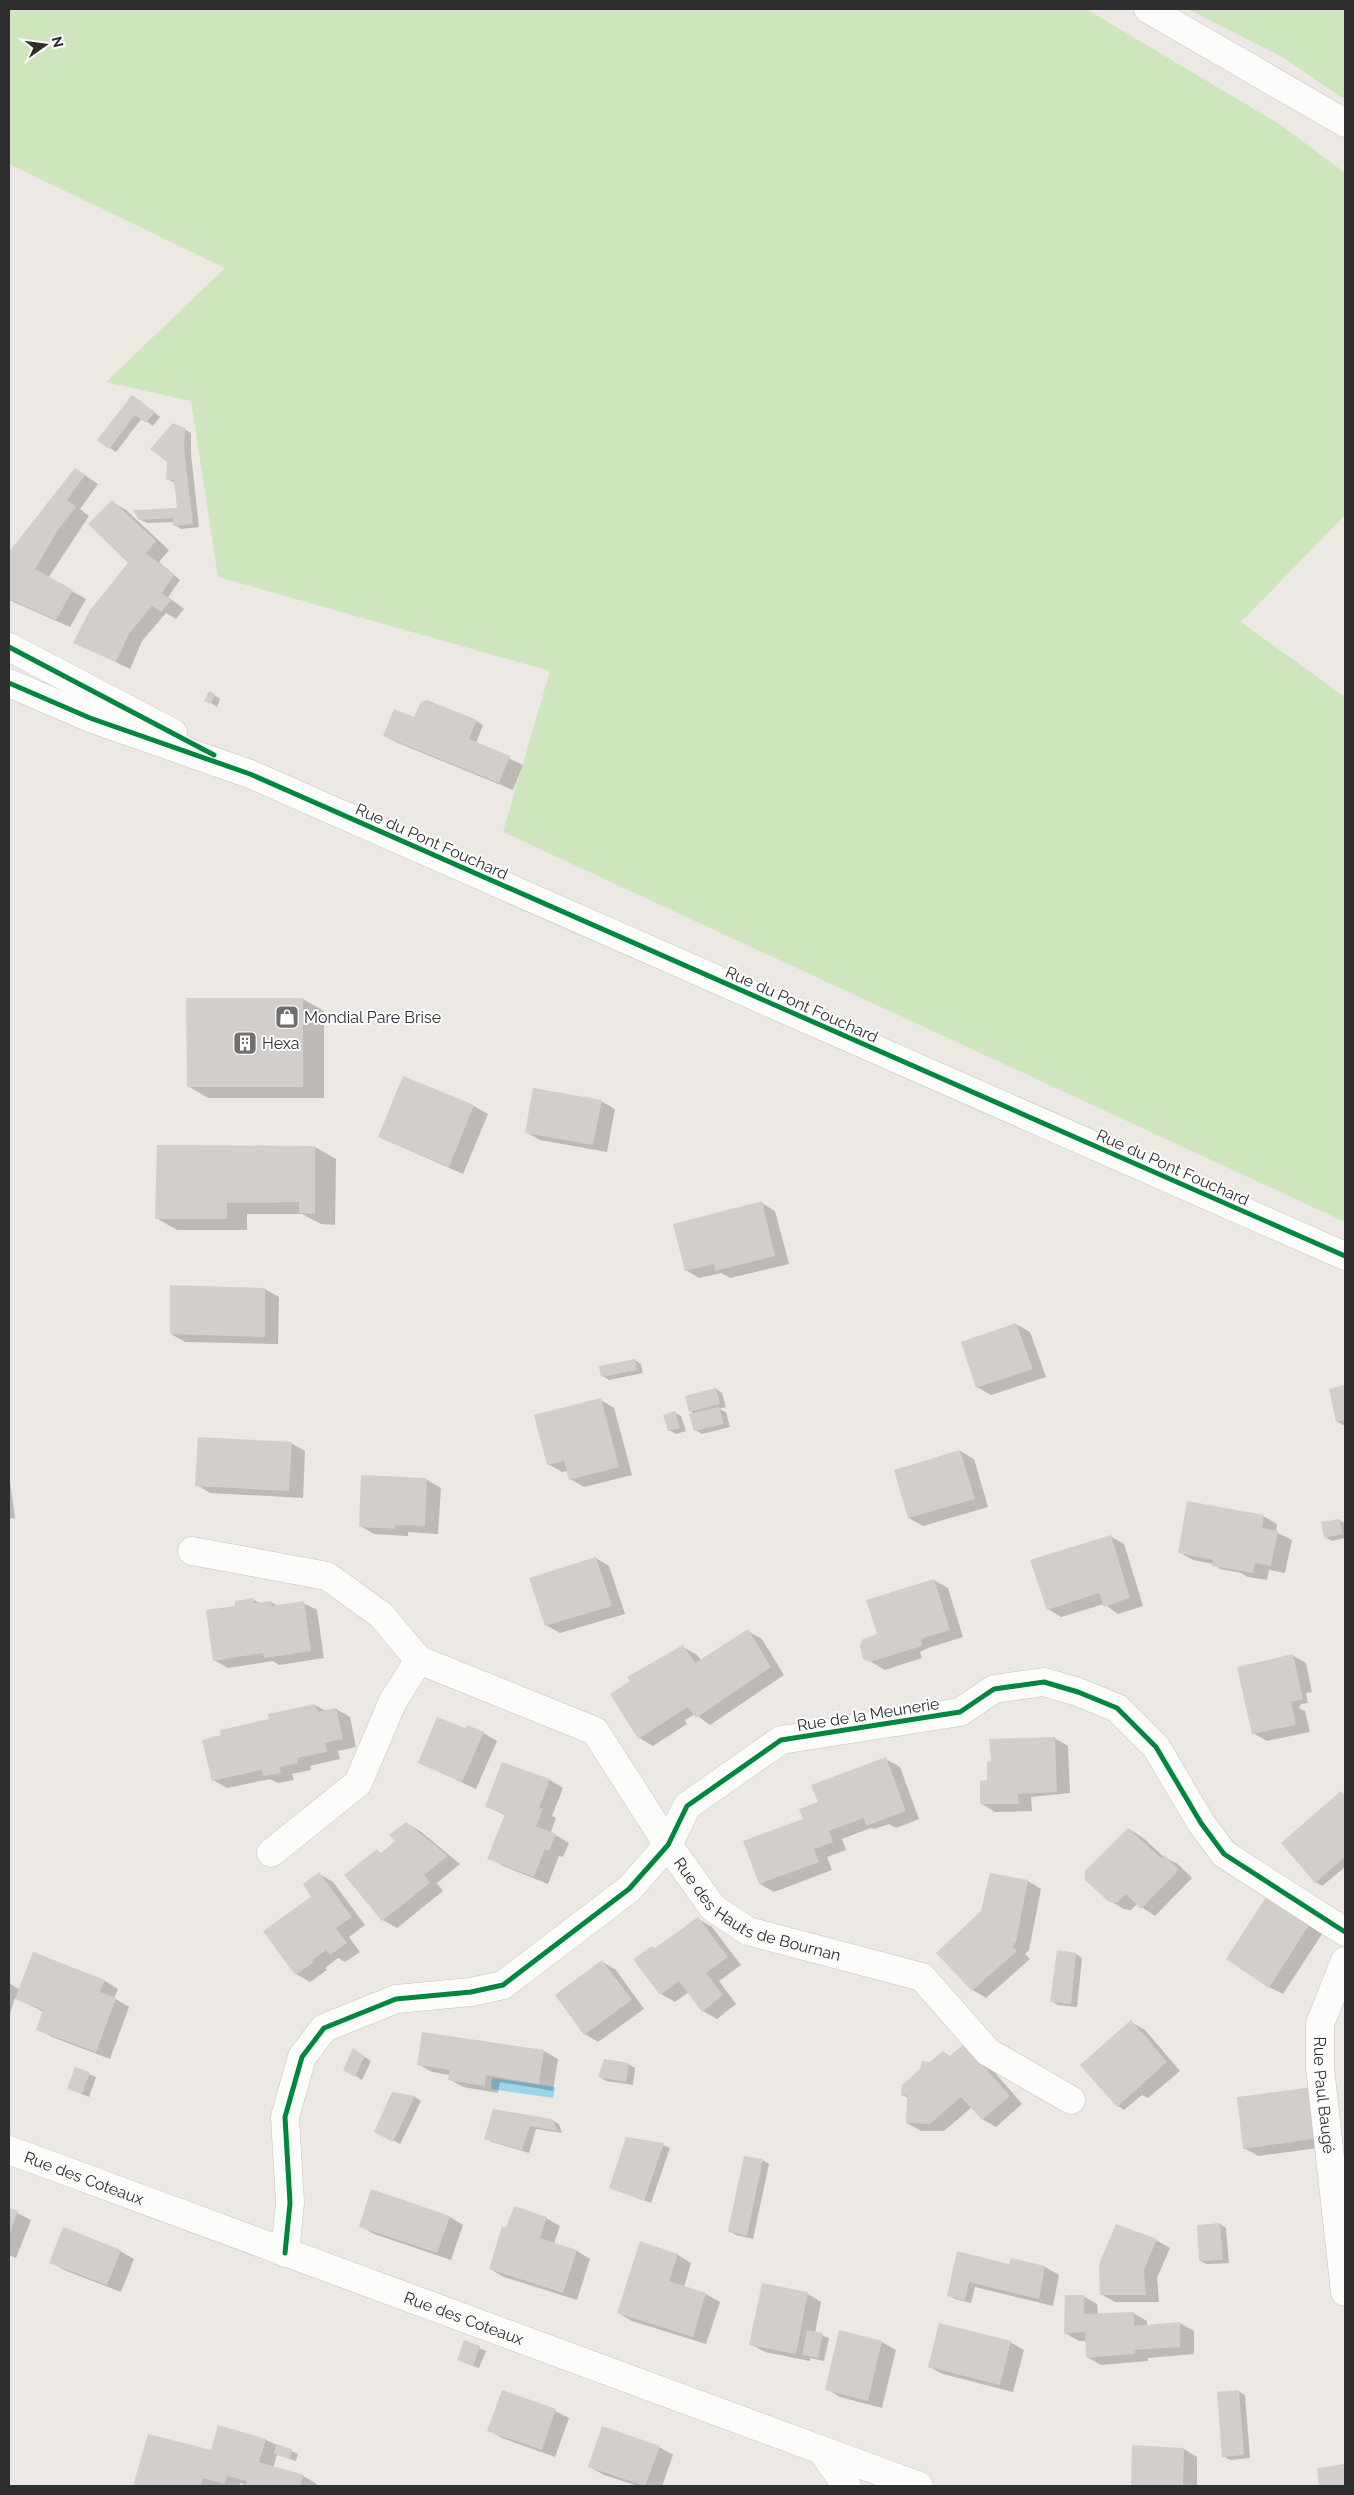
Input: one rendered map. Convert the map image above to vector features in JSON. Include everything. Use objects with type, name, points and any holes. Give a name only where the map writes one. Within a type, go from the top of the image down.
[{"type":"street","points":[[1148,9],[1345,123]]},
{"type":"street","name":"Rue du Pont Fouchard","points":[[9,647],[250,774],[1345,1256]]},
{"type":"street","name":"Rue du Pont Fouchard","points":[[9,683],[90,718],[250,774]]},
{"type":"street","name":"Rue des Hauts de Bournan","points":[[192,1551],[327,1576],[381,1615],[420,1660],[595,1731],[668,1845],[714,1908],[748,1931],[922,1977],[988,2052],[1071,2100]]},
{"type":"street","points":[[271,1853],[358,1783],[393,1701],[420,1660]]},
{"type":"street","name":"Rue de la Meunerie","points":[[285,2253],[290,2203],[285,2118],[302,2057],[324,2028],[396,1999],[471,1992],[503,1985],[629,1889],[668,1845],[687,1806],[781,1740],[960,1712],[994,1689],[1044,1682],[1078,1692],[1117,1708],[1156,1748],[1202,1823],[1224,1854],[1345,1932]]},
{"type":"street","name":"Rue Paul Baugé","points":[[1345,1961],[1320,2024],[1320,2068],[1345,2292]]},
{"type":"street","name":"Rue des Coteaux","points":[[9,2150],[820,2450],[903,2483]]},
{"type":"street","points":[[820,2450],[847,2486]]},
{"type":"green space","points":[[9,9],[1086,9],[1281,125],[1345,173],[1345,515],[1241,622],[1345,697],[1345,1222],[503,832],[550,671],[218,577],[191,401],[106,382],[225,268],[9,164]]},
{"type":"green space","points":[[1188,9],[1345,9],[1345,100],[1284,58]]},
{"type":"water","points":[[492,2078],[555,2087],[553,2098],[491,2089]]},
{"type":"building","points":[[132,395],[155,412],[146,423],[135,415],[109,449],[97,440]]},
{"type":"building","points":[[173,423],[185,428],[184,449],[193,524],[173,526],[173,518],[139,520],[133,510],[177,508],[174,480],[166,480],[167,462],[150,449]]},
{"type":"building","points":[[75,468],[85,475],[67,500],[76,507],[58,530],[35,569],[73,590],[56,620],[9,599],[9,552]]},
{"type":"building","points":[[112,500],[156,541],[146,553],[174,575],[162,593],[171,600],[161,612],[152,606],[129,634],[116,662],[73,643],[90,610],[128,563],[88,524]]},
{"type":"building","points":[[209,691],[215,694],[211,704],[204,701]]},
{"type":"building","points":[[427,700],[477,720],[469,739],[510,756],[499,783],[383,736],[394,709],[414,717],[421,702]]},
{"type":"building","name":"Hexa","points":[[186,998],[303,998],[303,1087],[187,1087]]},
{"type":"building","points":[[403,1076],[474,1105],[449,1167],[378,1137]]},
{"type":"building","points":[[533,1088],[602,1100],[593,1145],[525,1133]]},
{"type":"building","points":[[157,1145],[315,1146],[315,1214],[299,1213],[299,1202],[227,1203],[227,1219],[155,1219]]},
{"type":"building","points":[[762,1201],[775,1256],[715,1271],[714,1264],[685,1271],[673,1224]]},
{"type":"building","points":[[170,1285],[265,1288],[265,1337],[170,1334]]},
{"type":"building","points":[[1016,1323],[1033,1369],[976,1388],[961,1342]]},
{"type":"building","points":[[635,1359],[637,1370],[601,1377],[599,1366]]},
{"type":"building","points":[[1345,1385],[1345,1420],[1336,1422],[1329,1389]]},
{"type":"building","points":[[716,1388],[720,1404],[689,1412],[685,1396]]},
{"type":"building","points":[[601,1398],[619,1467],[569,1480],[564,1461],[547,1465],[534,1415]]},
{"type":"building","points":[[719,1407],[724,1424],[694,1431],[689,1414]]},
{"type":"building","points":[[675,1411],[680,1428],[668,1431],[663,1415]]},
{"type":"building","points":[[198,1437],[292,1442],[289,1491],[195,1486]]},
{"type":"building","points":[[960,1450],[975,1499],[908,1518],[894,1470]]},
{"type":"building","points":[[361,1475],[427,1478],[425,1526],[395,1525],[395,1529],[359,1527]]},
{"type":"building","points":[[1187,1501],[1264,1515],[1262,1528],[1278,1531],[1271,1566],[1255,1563],[1253,1573],[1212,1566],[1213,1560],[1178,1553]]},
{"type":"building","points":[[1339,1519],[1343,1534],[1324,1538],[1321,1522]]},
{"type":"building","points":[[1111,1535],[1130,1598],[1104,1607],[1099,1593],[1047,1610],[1030,1560]]},
{"type":"building","points":[[596,1557],[612,1606],[545,1626],[529,1578]]},
{"type":"building","points":[[934,1579],[950,1630],[921,1639],[922,1646],[870,1662],[863,1659],[860,1646],[863,1639],[877,1634],[866,1600]]},
{"type":"building","points":[[254,1598],[254,1603],[271,1601],[272,1606],[304,1601],[311,1651],[264,1658],[263,1653],[213,1661],[206,1610],[235,1606],[235,1601]]},
{"type":"building","points":[[748,1629],[771,1667],[696,1718],[688,1707],[638,1739],[610,1694],[630,1681],[627,1677],[683,1645],[695,1663]]},
{"type":"building","points":[[1293,1654],[1303,1699],[1291,1702],[1296,1725],[1252,1734],[1237,1667]]},
{"type":"building","points":[[315,1704],[318,1712],[336,1708],[343,1739],[325,1743],[327,1752],[297,1758],[298,1763],[279,1767],[281,1773],[263,1776],[262,1770],[212,1781],[202,1740],[221,1735],[220,1730],[269,1719],[268,1714]]},
{"type":"building","points":[[437,1717],[465,1728],[467,1725],[484,1732],[462,1782],[418,1763]]},
{"type":"building","points":[[1055,1737],[1057,1792],[1018,1794],[1019,1804],[980,1804],[980,1781],[987,1780],[987,1762],[991,1761],[989,1739]]},
{"type":"building","points":[[886,1757],[906,1811],[866,1826],[864,1818],[829,1831],[833,1842],[814,1849],[819,1862],[759,1884],[743,1841],[803,1819],[799,1809],[818,1802],[811,1785]]},
{"type":"building","points":[[502,1762],[550,1779],[539,1808],[543,1809],[536,1826],[556,1834],[549,1851],[545,1849],[534,1877],[487,1859],[505,1814],[485,1807]]},
{"type":"building","points":[[1341,1791],[1345,1797],[1345,1857],[1315,1883],[1281,1843]]},
{"type":"building","points":[[406,1822],[448,1856],[424,1875],[430,1883],[382,1921],[344,1875],[377,1849],[380,1854],[395,1841],[389,1835]]},
{"type":"building","points":[[1128,1828],[1161,1858],[1164,1855],[1179,1870],[1141,1909],[1126,1894],[1117,1903],[1109,1902],[1085,1880],[1085,1871]]},
{"type":"building","points":[[319,1872],[352,1917],[336,1928],[347,1943],[330,1955],[326,1950],[312,1960],[314,1962],[295,1975],[263,1931],[311,1897],[303,1884]]},
{"type":"building","points":[[990,1873],[1028,1880],[1016,1942],[1012,1946],[1017,1951],[972,1991],[936,1953],[981,1911]]},
{"type":"building","points":[[1266,1897],[1309,1925],[1269,1988],[1226,1959]]},
{"type":"building","points":[[698,1917],[728,1957],[706,1973],[723,1995],[702,2012],[679,1981],[660,1995],[633,1959],[652,1946],[654,1949]]},
{"type":"building","points":[[1057,1950],[1076,1953],[1071,2004],[1050,2002]]},
{"type":"building","points":[[33,1952],[105,1980],[100,1992],[116,1998],[96,2052],[36,2030],[43,2010],[15,1999]]},
{"type":"building","points":[[602,1960],[632,2000],[584,2035],[555,1995]]},
{"type":"building","points":[[1131,2020],[1167,2062],[1117,2107],[1080,2065]]},
{"type":"building","points":[[422,2032],[544,2050],[539,2084],[486,2075],[485,2086],[448,2080],[450,2070],[417,2065]]},
{"type":"building","points":[[964,2044],[1010,2096],[982,2120],[961,2097],[930,2124],[906,2123],[907,2095],[901,2096],[902,2085],[920,2069],[922,2061],[930,2062],[943,2051],[949,2057]]},
{"type":"building","points":[[353,2048],[365,2056],[355,2077],[343,2070]]},
{"type":"building","points":[[604,2059],[629,2063],[626,2082],[598,2077]]},
{"type":"building","points":[[75,2067],[90,2072],[82,2094],[67,2089]]},
{"type":"building","points":[[1313,2087],[1319,2138],[1243,2149],[1237,2097]]},
{"type":"building","points":[[392,2092],[415,2096],[393,2142],[374,2132]]},
{"type":"building","points":[[493,2109],[552,2119],[557,2131],[530,2126],[522,2150],[484,2139]]},
{"type":"building","points":[[626,2137],[664,2143],[644,2201],[609,2188]]},
{"type":"building","points":[[744,2156],[763,2159],[747,2236],[728,2231]]},
{"type":"building","points":[[371,2189],[450,2216],[437,2253],[359,2227]]},
{"type":"building","points":[[514,2206],[547,2217],[540,2238],[577,2250],[563,2293],[489,2269],[502,2226],[506,2228]]},
{"type":"building","points":[[9,2208],[18,2211],[9,2235]]},
{"type":"building","points":[[1220,2223],[1223,2260],[1199,2261],[1197,2225]]},
{"type":"building","points":[[1116,2224],[1157,2239],[1144,2270],[1146,2295],[1100,2295],[1099,2264]]},
{"type":"building","points":[[63,2227],[121,2250],[107,2285],[49,2263]]},
{"type":"building","points":[[640,2241],[678,2254],[669,2281],[706,2293],[693,2337],[617,2313]]},
{"type":"building","points":[[957,2251],[1009,2264],[1011,2258],[1045,2266],[1039,2299],[969,2282],[965,2301],[947,2296]]},
{"type":"building","points":[[762,2283],[808,2292],[796,2354],[749,2345]]},
{"type":"building","points":[[1065,2295],[1084,2295],[1084,2314],[1134,2312],[1134,2326],[1180,2322],[1180,2347],[1135,2350],[1135,2354],[1086,2358],[1085,2332],[1064,2334]]},
{"type":"building","points":[[939,2323],[1011,2341],[1000,2385],[928,2367]]},
{"type":"building","points":[[807,2330],[823,2333],[818,2358],[802,2355]]},
{"type":"building","points":[[839,2330],[882,2341],[868,2401],[825,2390]]},
{"type":"building","points":[[464,2340],[480,2346],[473,2366],[457,2360]]},
{"type":"building","points":[[502,2390],[556,2409],[542,2450],[487,2431]]},
{"type":"building","points":[[1239,2390],[1244,2455],[1222,2457],[1217,2392]]},
{"type":"building","points":[[218,2425],[266,2439],[259,2462],[304,2475],[300,2486],[245,2486],[247,2481],[227,2476],[224,2484],[203,2478],[201,2486],[133,2486],[148,2434],[211,2450]]},
{"type":"building","points":[[602,2426],[660,2446],[645,2486],[588,2467]]},
{"type":"building","points":[[276,2444],[292,2449],[290,2459],[274,2454]]},
{"type":"building","points":[[1132,2445],[1184,2448],[1183,2486],[1131,2486]]},
{"type":"building","points":[[1345,2464],[1345,2486],[1319,2486],[1317,2468]]},
{"type":"cycle path","points":[[9,647],[214,755]]},
{"type":"cycle path","points":[[9,683],[90,718],[250,774],[1345,1256]]},
{"type":"cycle path","points":[[285,2253],[290,2203],[285,2117],[302,2057],[324,2028],[396,1999],[471,1992],[503,1985],[629,1889],[668,1845],[687,1806],[781,1740],[960,1712],[994,1689],[1044,1682],[1078,1692],[1117,1708],[1156,1747],[1201,1823],[1224,1854],[1345,1932]]},
{"type":"place","name":"Mondial Pare Brise","points":[[287,1017]]},
{"type":"place","name":"Hexa","points":[[245,1043]]}]
